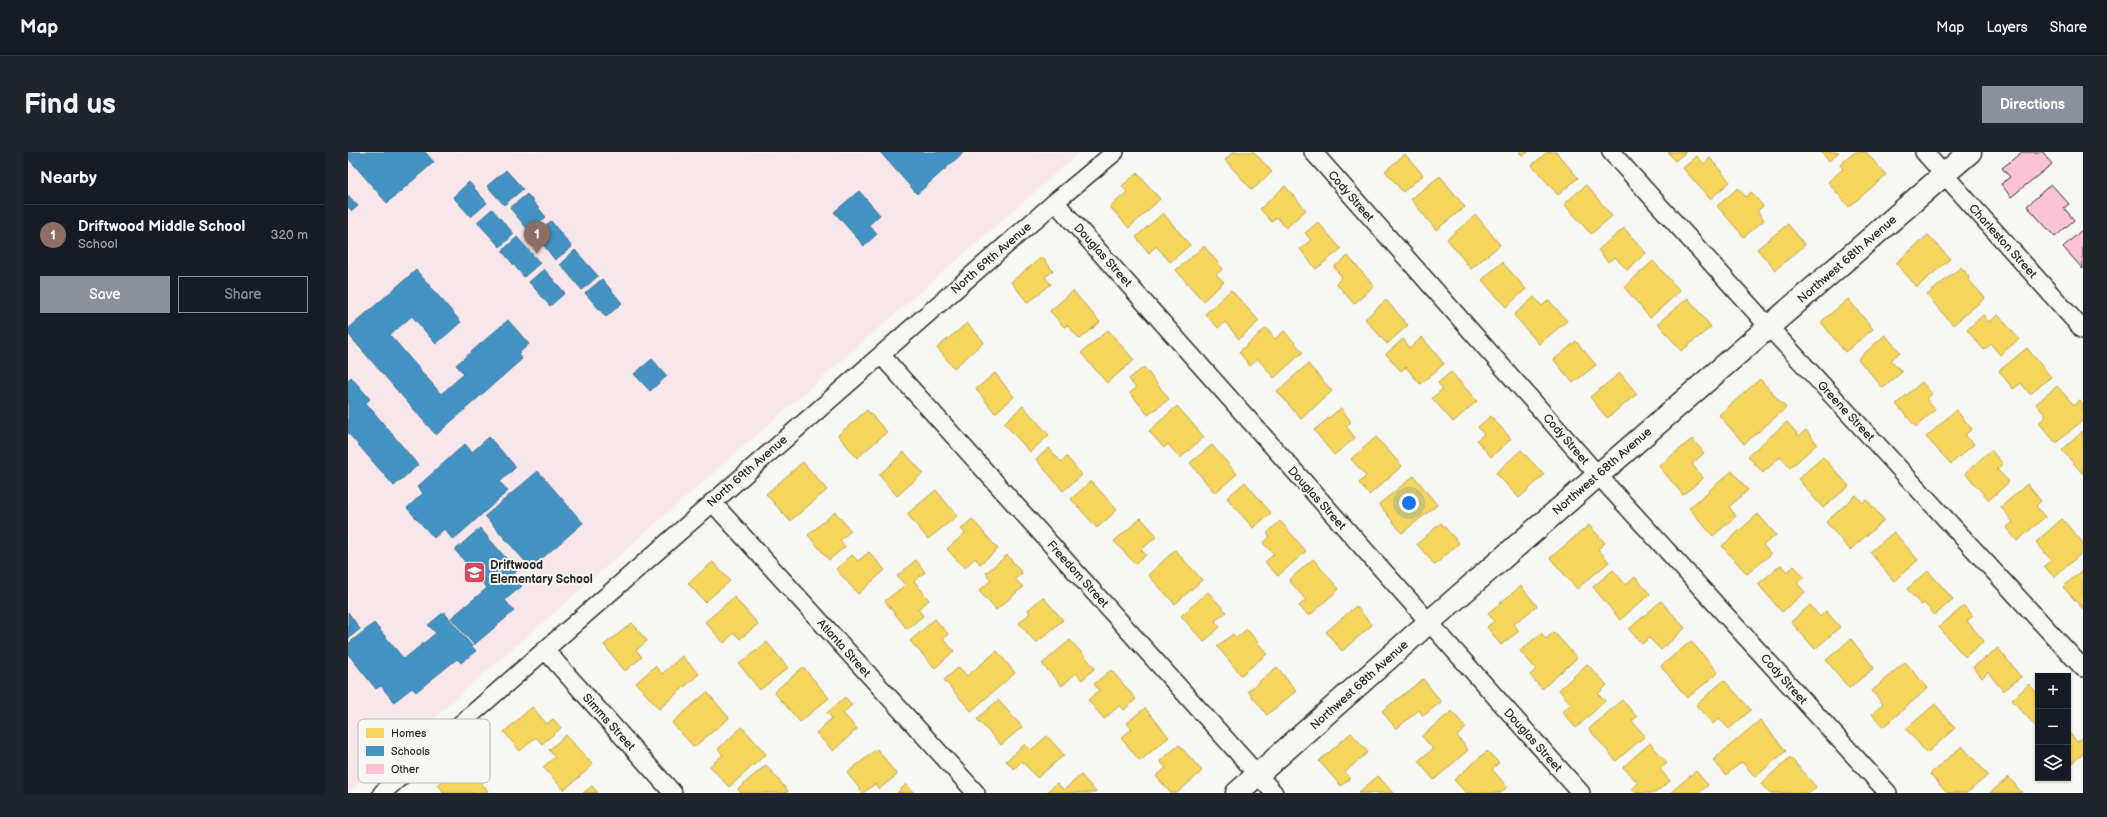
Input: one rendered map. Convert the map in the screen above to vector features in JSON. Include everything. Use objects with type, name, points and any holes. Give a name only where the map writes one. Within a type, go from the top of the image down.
[{"type":"street","name":"North 69th Avenue","points":[[466,719],[712,502],[1114,152]]},
{"type":"street","name":"Cody Street","points":[[1312,152],[1598,475],[1888,793]]},
{"type":"street","name":"Greene Street","points":[[1611,152],[1769,327],[2083,668]]},
{"type":"street","name":"Charleston Street","points":[[1924,152],[2083,330]]},
{"type":"street","name":"Northwest 68th Avenue","points":[[1237,793],[1428,623],[1970,152]]},
{"type":"street","name":"Douglas Street","points":[[1055,202],[1428,623],[1581,793]]},
{"type":"street","name":"Freedom Street","points":[[881,355],[1274,793]]},
{"type":"street","name":"Atlanta Street","points":[[712,502],[976,793]]},
{"type":"street","name":"Simms Street","points":[[545,650],[673,793]]},
{"type":"street","name":"North 69th Avenue","points":[[382,793],[393,783]]},
{"type":"shaded area","name":"Driftwood Elementary School","points":[[348,152],[1080,152],[433,719],[358,719],[358,783],[359,783],[348,793]]},
{"type":"building: Homes","points":[[1233,152],[1254,152],[1272,172],[1252,190],[1225,160]]},
{"type":"building: Homes","points":[[1519,152],[1528,152],[1523,156]]},
{"type":"building: Homes","points":[[1547,152],[1556,152],[1578,178],[1558,195],[1532,165]]},
{"type":"building: Homes","points":[[1668,152],[1686,152],[1675,161]]},
{"type":"building: Homes","points":[[1821,152],[1839,152],[1829,161]]},
{"type":"building: Homes","points":[[1855,152],[1866,152],[1886,175],[1849,207],[1828,182],[1843,169],[1840,165]]},
{"type":"building: Homes","points":[[1405,154],[1423,175],[1403,192],[1385,171]]},
{"type":"building: Homes","points":[[1697,156],[1704,164],[1710,158],[1730,182],[1710,199],[1683,168]]},
{"type":"building: Homes","points":[[1137,173],[1160,199],[1129,228],[1110,207],[1127,192],[1122,186]]},
{"type":"building: Homes","points":[[1440,176],[1465,207],[1436,230],[1411,199]]},
{"type":"building: Homes","points":[[1586,185],[1612,216],[1591,234],[1564,204]]},
{"type":"building: Homes","points":[[1285,186],[1306,210],[1286,228],[1277,217],[1272,222],[1260,209]]},
{"type":"building: Homes","points":[[1738,188],[1746,197],[1751,192],[1763,206],[1757,211],[1764,220],[1744,237],[1717,206]]},
{"type":"building: Homes","points":[[1163,213],[1190,245],[1170,262],[1156,246],[1149,253],[1136,237]]},
{"type":"building: Homes","points":[[1476,215],[1500,245],[1471,269],[1447,239]]},
{"type":"building: Homes","points":[[1318,222],[1341,249],[1316,269],[1300,249],[1311,240],[1305,233]]},
{"type":"building: Homes","points":[[1788,224],[1805,245],[1775,270],[1757,249]]},
{"type":"building: Homes","points":[[1624,228],[1646,253],[1627,270],[1615,257],[1608,262],[1598,250]]},
{"type":"building: Homes","points":[[1928,235],[1950,259],[1917,287],[1896,263]]},
{"type":"building: Homes","points":[[1204,246],[1223,269],[1216,274],[1224,282],[1203,301],[1176,270]]},
{"type":"building: Homes","points":[[1348,256],[1374,286],[1354,304],[1336,283],[1342,277],[1334,267]]},
{"type":"building: Homes","points":[[1042,257],[1053,271],[1045,277],[1051,284],[1028,303],[1011,282]]},
{"type":"building: Homes","points":[[1653,261],[1680,291],[1650,318],[1624,287]]},
{"type":"building: Homes","points":[[1502,262],[1526,289],[1506,307],[1482,280]]},
{"type":"building: Homes","points":[[1961,267],[1969,277],[1968,279],[1985,298],[1953,325],[1927,295]]},
{"type":"building: Homes","points":[[1231,290],[1259,321],[1239,339],[1225,322],[1218,328],[1205,314]]},
{"type":"building: Homes","points":[[1073,291],[1100,322],[1080,339],[1067,325],[1064,327],[1050,311]]},
{"type":"building: Homes","points":[[1534,297],[1542,306],[1549,300],[1567,321],[1539,344],[1514,315]]},
{"type":"building: Homes","points":[[1688,298],[1711,327],[1681,351],[1658,323]]},
{"type":"building: Homes","points":[[1848,299],[1873,329],[1845,352],[1821,322]]},
{"type":"building: Homes","points":[[1386,300],[1408,325],[1387,344],[1365,319]]},
{"type":"building: Homes","points":[[1983,315],[1989,322],[1998,315],[2019,339],[2000,355],[1991,344],[1984,350],[1967,330]]},
{"type":"building: Homes","points":[[967,323],[984,342],[954,368],[937,348]]},
{"type":"building: Homes","points":[[1266,328],[1275,339],[1284,331],[1303,352],[1274,378],[1258,359],[1250,366],[1239,352]]},
{"type":"building: Homes","points":[[1108,330],[1134,360],[1107,383],[1081,353]]},
{"type":"building: Homes","points":[[1885,335],[1900,352],[1891,360],[1902,372],[1883,388],[1858,359]]},
{"type":"building: Homes","points":[[1422,337],[1444,364],[1420,384],[1406,367],[1401,371],[1386,354],[1403,339],[1410,348]]},
{"type":"building: Homes","points":[[1576,341],[1596,365],[1573,383],[1554,360]]},
{"type":"building: Homes","points":[[2027,348],[2051,377],[2030,394],[2021,383],[2013,389],[1999,371]]},
{"type":"building: Homes","points":[[1308,364],[1332,391],[1301,419],[1277,391]]},
{"type":"building: Homes","points":[[1144,367],[1169,399],[1148,415],[1130,393],[1136,388],[1129,379]]},
{"type":"building: Homes","points":[[1451,372],[1477,401],[1453,422],[1432,398],[1443,389],[1438,383]]},
{"type":"building: Homes","points":[[995,373],[1014,397],[995,413],[976,389]]},
{"type":"building: Homes","points":[[1620,373],[1637,394],[1607,418],[1590,397]]},
{"type":"building: Homes","points":[[1760,379],[1786,408],[1744,444],[1719,415]]},
{"type":"building: Homes","points":[[1922,382],[1932,394],[1926,399],[1935,410],[1916,427],[1896,404]]},
{"type":"building: Homes","points":[[2057,386],[2074,405],[2080,400],[2083,403],[2083,420],[2056,443],[2039,423],[2046,416],[2036,404]]},
{"type":"building: Homes","points":[[1023,406],[1049,435],[1030,452],[1004,423]]},
{"type":"building: Homes","points":[[1177,406],[1204,437],[1180,458],[1168,444],[1164,448],[1149,431]]},
{"type":"building: Homes","points":[[1341,408],[1351,422],[1346,426],[1355,438],[1334,455],[1314,430]]},
{"type":"building: Homes","points":[[867,410],[887,432],[857,458],[838,435]]},
{"type":"building: Homes","points":[[1956,410],[1972,429],[1965,435],[1974,444],[1951,464],[1926,437]]},
{"type":"building: Homes","points":[[1491,416],[1511,439],[1491,457],[1477,440],[1484,434],[1478,427]]},
{"type":"building: Homes","points":[[1787,422],[1799,436],[1806,430],[1817,444],[1790,468],[1780,457],[1763,473],[1748,456]]},
{"type":"building: Homes","points":[[2083,431],[2083,474],[2062,450]]},
{"type":"building: Homes","points":[[1376,437],[1402,466],[1369,495],[1359,483],[1366,476],[1351,459]]},
{"type":"building: Homes","points":[[1692,439],[1704,453],[1692,464],[1703,478],[1683,495],[1659,466]]},
{"type":"building: Homes","points":[[1212,445],[1237,474],[1215,493],[1190,463]]},
{"type":"building: Homes","points":[[1049,448],[1061,462],[1067,457],[1082,475],[1063,491],[1036,459]]},
{"type":"building: Homes","points":[[1521,450],[1544,475],[1519,498],[1496,473]]},
{"type":"building: Homes","points":[[1991,450],[2003,464],[1997,469],[2009,482],[1989,500],[1965,473]]},
{"type":"building: Homes","points":[[904,452],[923,473],[897,496],[879,475]]},
{"type":"building: Homes","points":[[1823,457],[1849,486],[1823,508],[1798,479]]},
{"type":"building: Homes","points":[[803,462],[827,490],[790,521],[766,494]]},
{"type":"building: Homes","points":[[1732,471],[1748,490],[1729,507],[1736,516],[1713,536],[1689,508]]},
{"type":"building: Homes","points":[[1414,476],[1437,505],[1402,533],[1379,504]]},
{"type":"building: Homes","points":[[1091,481],[1117,510],[1097,528],[1071,499]]},
{"type":"building: Homes","points":[[1245,482],[1271,513],[1253,528],[1227,498]]},
{"type":"building: Homes","points":[[2027,484],[2041,501],[2036,506],[2045,517],[2017,541],[2006,528],[2013,522],[2001,507]]},
{"type":"building: Homes","points":[[936,490],[957,516],[928,539],[907,514]]},
{"type":"building: Homes","points":[[1856,495],[1863,503],[1867,500],[1884,520],[1850,550],[1826,522]]},
{"type":"building: Homes","points":[[835,512],[851,531],[840,540],[845,547],[829,560],[808,535]]},
{"type":"building: Homes","points":[[1758,514],[1776,535],[1763,545],[1771,554],[1747,574],[1722,546]]},
{"type":"building: Homes","points":[[1141,518],[1157,536],[1141,550],[1146,555],[1135,564],[1114,541]]},
{"type":"building: Homes","points":[[972,519],[998,549],[980,564],[975,558],[964,568],[947,549],[965,533],[961,529]]},
{"type":"building: Homes","points":[[2062,519],[2083,543],[2083,552],[2054,577],[2044,566],[2051,560],[2036,542]]},
{"type":"building: Homes","points":[[1280,521],[1306,551],[1278,576],[1265,562],[1274,554],[1263,543],[1270,537],[1267,533]]},
{"type":"building: Homes","points":[[1441,523],[1459,543],[1435,565],[1417,544]]},
{"type":"building: Homes","points":[[1589,525],[1605,543],[1598,549],[1609,562],[1577,589],[1550,558]]},
{"type":"building: Homes","points":[[1894,532],[1918,560],[1894,581],[1870,552]]},
{"type":"building: Homes","points":[[1175,550],[1202,580],[1175,604],[1148,575]]},
{"type":"building: Homes","points":[[869,552],[885,570],[858,594],[836,569],[852,555],[858,561]]},
{"type":"building: Homes","points":[[1007,555],[1022,573],[1015,579],[1023,587],[996,610],[979,591],[991,580],[986,573]]},
{"type":"building: Homes","points":[[1313,559],[1339,589],[1309,616],[1299,606],[1306,600],[1289,580]]},
{"type":"building: Homes","points":[[916,560],[925,572],[914,581],[929,600],[918,609],[923,616],[907,629],[885,601],[905,585],[897,576]]},
{"type":"building: Homes","points":[[713,562],[730,581],[705,602],[688,583]]},
{"type":"building: Homes","points":[[1781,565],[1787,572],[1794,566],[1804,577],[1797,583],[1805,592],[1782,612],[1758,584]]},
{"type":"building: Homes","points":[[2083,569],[2083,609],[2063,587]]},
{"type":"building: Homes","points":[[1613,570],[1626,585],[1635,577],[1650,594],[1620,620],[1593,587]]},
{"type":"building: Homes","points":[[1928,571],[1953,599],[1935,615],[1924,603],[1921,605],[1907,589]]},
{"type":"building: Homes","points":[[1521,586],[1537,606],[1514,624],[1519,631],[1501,645],[1487,627],[1494,621],[1488,613]]},
{"type":"building: Homes","points":[[1208,592],[1226,612],[1215,621],[1220,627],[1204,642],[1181,616]]},
{"type":"building: Homes","points":[[734,597],[758,624],[740,639],[734,633],[724,643],[705,622]]},
{"type":"building: Homes","points":[[1043,597],[1063,620],[1036,643],[1019,623],[1030,613],[1028,610]]},
{"type":"building: Homes","points":[[1661,601],[1685,628],[1661,650],[1649,638],[1642,644],[1629,629]]},
{"type":"building: Homes","points":[[1810,605],[1820,617],[1826,611],[1840,627],[1815,649],[1791,622]]},
{"type":"building: Homes","points":[[1356,606],[1372,625],[1342,651],[1326,632]]},
{"type":"building: Homes","points":[[1964,606],[1973,616],[1967,621],[1984,641],[1965,657],[1939,627]]},
{"type":"building: Homes","points":[[935,619],[948,634],[943,639],[954,651],[935,668],[910,641]]},
{"type":"building: Homes","points":[[632,623],[647,641],[636,650],[642,657],[625,671],[604,645]]},
{"type":"building: Homes","points":[[1247,629],[1267,654],[1241,675],[1217,646],[1233,634],[1236,638]]},
{"type":"building: Homes","points":[[1554,632],[1577,658],[1542,689],[1530,675],[1536,669],[1520,651],[1541,633],[1546,639]]},
{"type":"building: Homes","points":[[1851,639],[1874,668],[1849,688],[1826,660]]},
{"type":"building: Homes","points":[[1070,640],[1095,668],[1082,680],[1076,673],[1062,686],[1042,664]]},
{"type":"building: Homes","points":[[1691,641],[1718,673],[1687,698],[1661,666]]},
{"type":"building: Homes","points":[[767,642],[788,668],[760,690],[739,664]]},
{"type":"building: Homes","points":[[1998,648],[2021,677],[2003,691],[1988,672],[1982,678],[1973,667]]},
{"type":"building: Homes","points":[[997,651],[1015,673],[971,711],[944,680],[959,667],[967,676]]},
{"type":"building: Homes","points":[[682,656],[699,674],[659,709],[636,683],[655,666],[662,674]]},
{"type":"building: Homes","points":[[1905,662],[1928,688],[1883,727],[1872,714],[1883,704],[1872,691]]},
{"type":"building: Homes","points":[[1587,664],[1607,685],[1598,694],[1605,701],[1576,728],[1562,712],[1571,704],[1559,690]]},
{"type":"building: Homes","points":[[803,667],[829,698],[800,722],[774,692]]},
{"type":"building: Homes","points":[[1277,667],[1296,691],[1267,715],[1248,691]]},
{"type":"building: Homes","points":[[1111,670],[1136,699],[1124,710],[1120,705],[1104,719],[1088,700],[1099,690],[1094,684]]},
{"type":"building: Homes","points":[[1423,679],[1441,702],[1423,716],[1419,710],[1396,729],[1382,711]]},
{"type":"building: Homes","points":[[1724,680],[1751,710],[1729,729],[1719,718],[1713,724],[1696,705]]},
{"type":"building: Homes","points":[[2029,684],[2035,691],[2035,726],[2012,700]]},
{"type":"building: Homes","points":[[707,692],[729,718],[694,747],[672,723]]},
{"type":"building: Homes","points":[[845,697],[852,705],[843,713],[857,729],[833,751],[816,733],[832,718],[827,713]]},
{"type":"building: Homes","points":[[998,700],[1022,727],[1001,745],[977,719]]},
{"type":"building: Homes","points":[[1622,700],[1637,717],[1632,721],[1645,736],[1616,761],[1589,729]]},
{"type":"building: Homes","points":[[1935,704],[1955,728],[1927,753],[1906,729]]},
{"type":"building: Homes","points":[[532,707],[547,724],[553,719],[561,728],[542,744],[536,737],[520,751],[504,732]]},
{"type":"building: Homes","points":[[1145,708],[1169,737],[1140,761],[1121,738],[1132,729],[1127,723]]},
{"type":"building: Homes","points":[[1452,711],[1466,728],[1457,736],[1468,750],[1434,780],[1418,761],[1433,749],[1422,736]]},
{"type":"building: Homes","points":[[1760,720],[1786,751],[1755,777],[1742,762],[1726,775],[1713,760]]},
{"type":"building: Homes","points":[[742,727],[766,754],[729,787],[710,766],[723,755],[718,749]]},
{"type":"building: Homes","points":[[1351,733],[1368,752],[1345,772],[1350,778],[1341,786],[1319,761]]},
{"type":"building: Homes","points":[[566,735],[593,765],[564,790],[543,767],[555,757],[549,750]]},
{"type":"building: Homes","points":[[2071,735],[2077,742],[2083,738],[2083,754],[2071,764]]},
{"type":"building: Homes","points":[[1047,736],[1064,755],[1037,778],[1022,761],[1014,769],[1006,761],[1025,744],[1031,750]]},
{"type":"building: Homes","points":[[1650,743],[1667,763],[1660,769],[1670,781],[1655,793],[1636,793],[1632,788],[1638,783],[1623,767]]},
{"type":"building: Homes","points":[[1179,745],[1202,771],[1177,793],[1171,793],[1156,776],[1166,768],[1160,761]]},
{"type":"building: Homes","points":[[1962,746],[1988,775],[1967,793],[1947,793],[1930,774]]},
{"type":"building: Homes","points":[[877,749],[897,775],[879,789],[875,784],[863,793],[847,773]]},
{"type":"building: Homes","points":[[1487,751],[1499,763],[1492,769],[1507,787],[1501,793],[1466,793],[1454,780]]},
{"type":"building: Homes","points":[[1790,757],[1816,787],[1809,793],[1769,793],[1761,784]]},
{"type":"building: Homes","points":[[766,765],[788,791],[786,793],[741,793],[738,789]]},
{"type":"building: Homes","points":[[1696,771],[1708,785],[1699,793],[1670,793]]},
{"type":"building: Homes","points":[[1081,775],[1096,792],[1046,793],[1057,783],[1064,790]]},
{"type":"building: Homes","points":[[1378,776],[1393,793],[1358,793]]},
{"type":"building: Homes","points":[[2009,777],[2022,793],[1990,793]]},
{"type":"building: Homes","points":[[440,783],[481,783],[488,791],[486,793],[442,793],[444,792],[438,785]]},
{"type":"building: Homes","points":[[906,784],[914,793],[897,793]]},
{"type":"building: Homes","points":[[592,786],[598,793],[583,793]]},
{"type":"building: Schools","points":[[348,152],[425,152],[434,162],[387,203],[348,158]]},
{"type":"building: Schools","points":[[880,152],[964,152],[917,194]]},
{"type":"building: Schools","points":[[506,170],[523,189],[504,205],[487,186]]},
{"type":"building: Schools","points":[[469,182],[487,203],[471,217],[453,197]]},
{"type":"building: Schools","points":[[859,191],[880,215],[869,225],[877,234],[864,246],[834,212]]},
{"type":"building: Schools","points":[[527,194],[546,217],[529,231],[510,208]]},
{"type":"building: Schools","points":[[348,195],[358,206],[352,211],[348,207]]},
{"type":"building: Schools","points":[[492,209],[514,234],[500,247],[477,222]]},
{"type":"building: Schools","points":[[551,221],[572,247],[555,260],[535,234]]},
{"type":"building: Schools","points":[[517,237],[540,263],[524,277],[502,251]]},
{"type":"building: Schools","points":[[575,250],[598,276],[582,290],[560,264]]},
{"type":"building: Schools","points":[[544,269],[565,293],[550,306],[529,282]]},
{"type":"building: Schools","points":[[416,270],[461,322],[436,344],[412,316],[390,335],[441,394],[464,374],[456,365],[508,320],[529,344],[518,354],[522,359],[436,435],[348,334],[348,329]]},
{"type":"building: Schools","points":[[602,279],[622,303],[606,317],[585,293]]},
{"type":"building: Schools","points":[[652,359],[667,376],[650,391],[634,374]]},
{"type":"building: Schools","points":[[351,377],[370,399],[366,403],[418,465],[394,486],[348,433],[348,380]]},
{"type":"building: Schools","points":[[489,437],[516,467],[500,482],[508,491],[453,540],[444,529],[434,538],[407,508],[423,493],[417,487],[465,444],[472,452]]},
{"type":"building: Schools","points":[[538,471],[583,523],[531,568],[485,516]]},
{"type":"building: Schools","points":[[480,528],[517,571],[512,575],[522,586],[505,600],[514,611],[474,645],[451,618],[487,588],[455,550]]},
{"type":"building: Schools","points":[[348,612],[360,629],[348,639]]},
{"type":"building: Schools","points":[[444,612],[476,651],[461,663],[457,659],[416,692],[412,688],[394,702],[381,686],[376,689],[348,654],[348,644],[374,623],[404,659],[436,633],[428,625]]},
{"type":"building: Other","points":[[2022,152],[2043,152],[2052,164],[2011,197],[2001,184],[2010,177],[2002,168]]},
{"type":"building: Other","points":[[2051,184],[2069,204],[2064,208],[2074,220],[2055,237],[2027,206]]},
{"type":"building: Other","points":[[2083,229],[2083,269],[2063,247]]},
{"type":"place","name":"Driftwood Middle School","points":[[537,254]]},
{"type":"place","name":"Driftwood Elementary School","points":[[474,572]]}]
